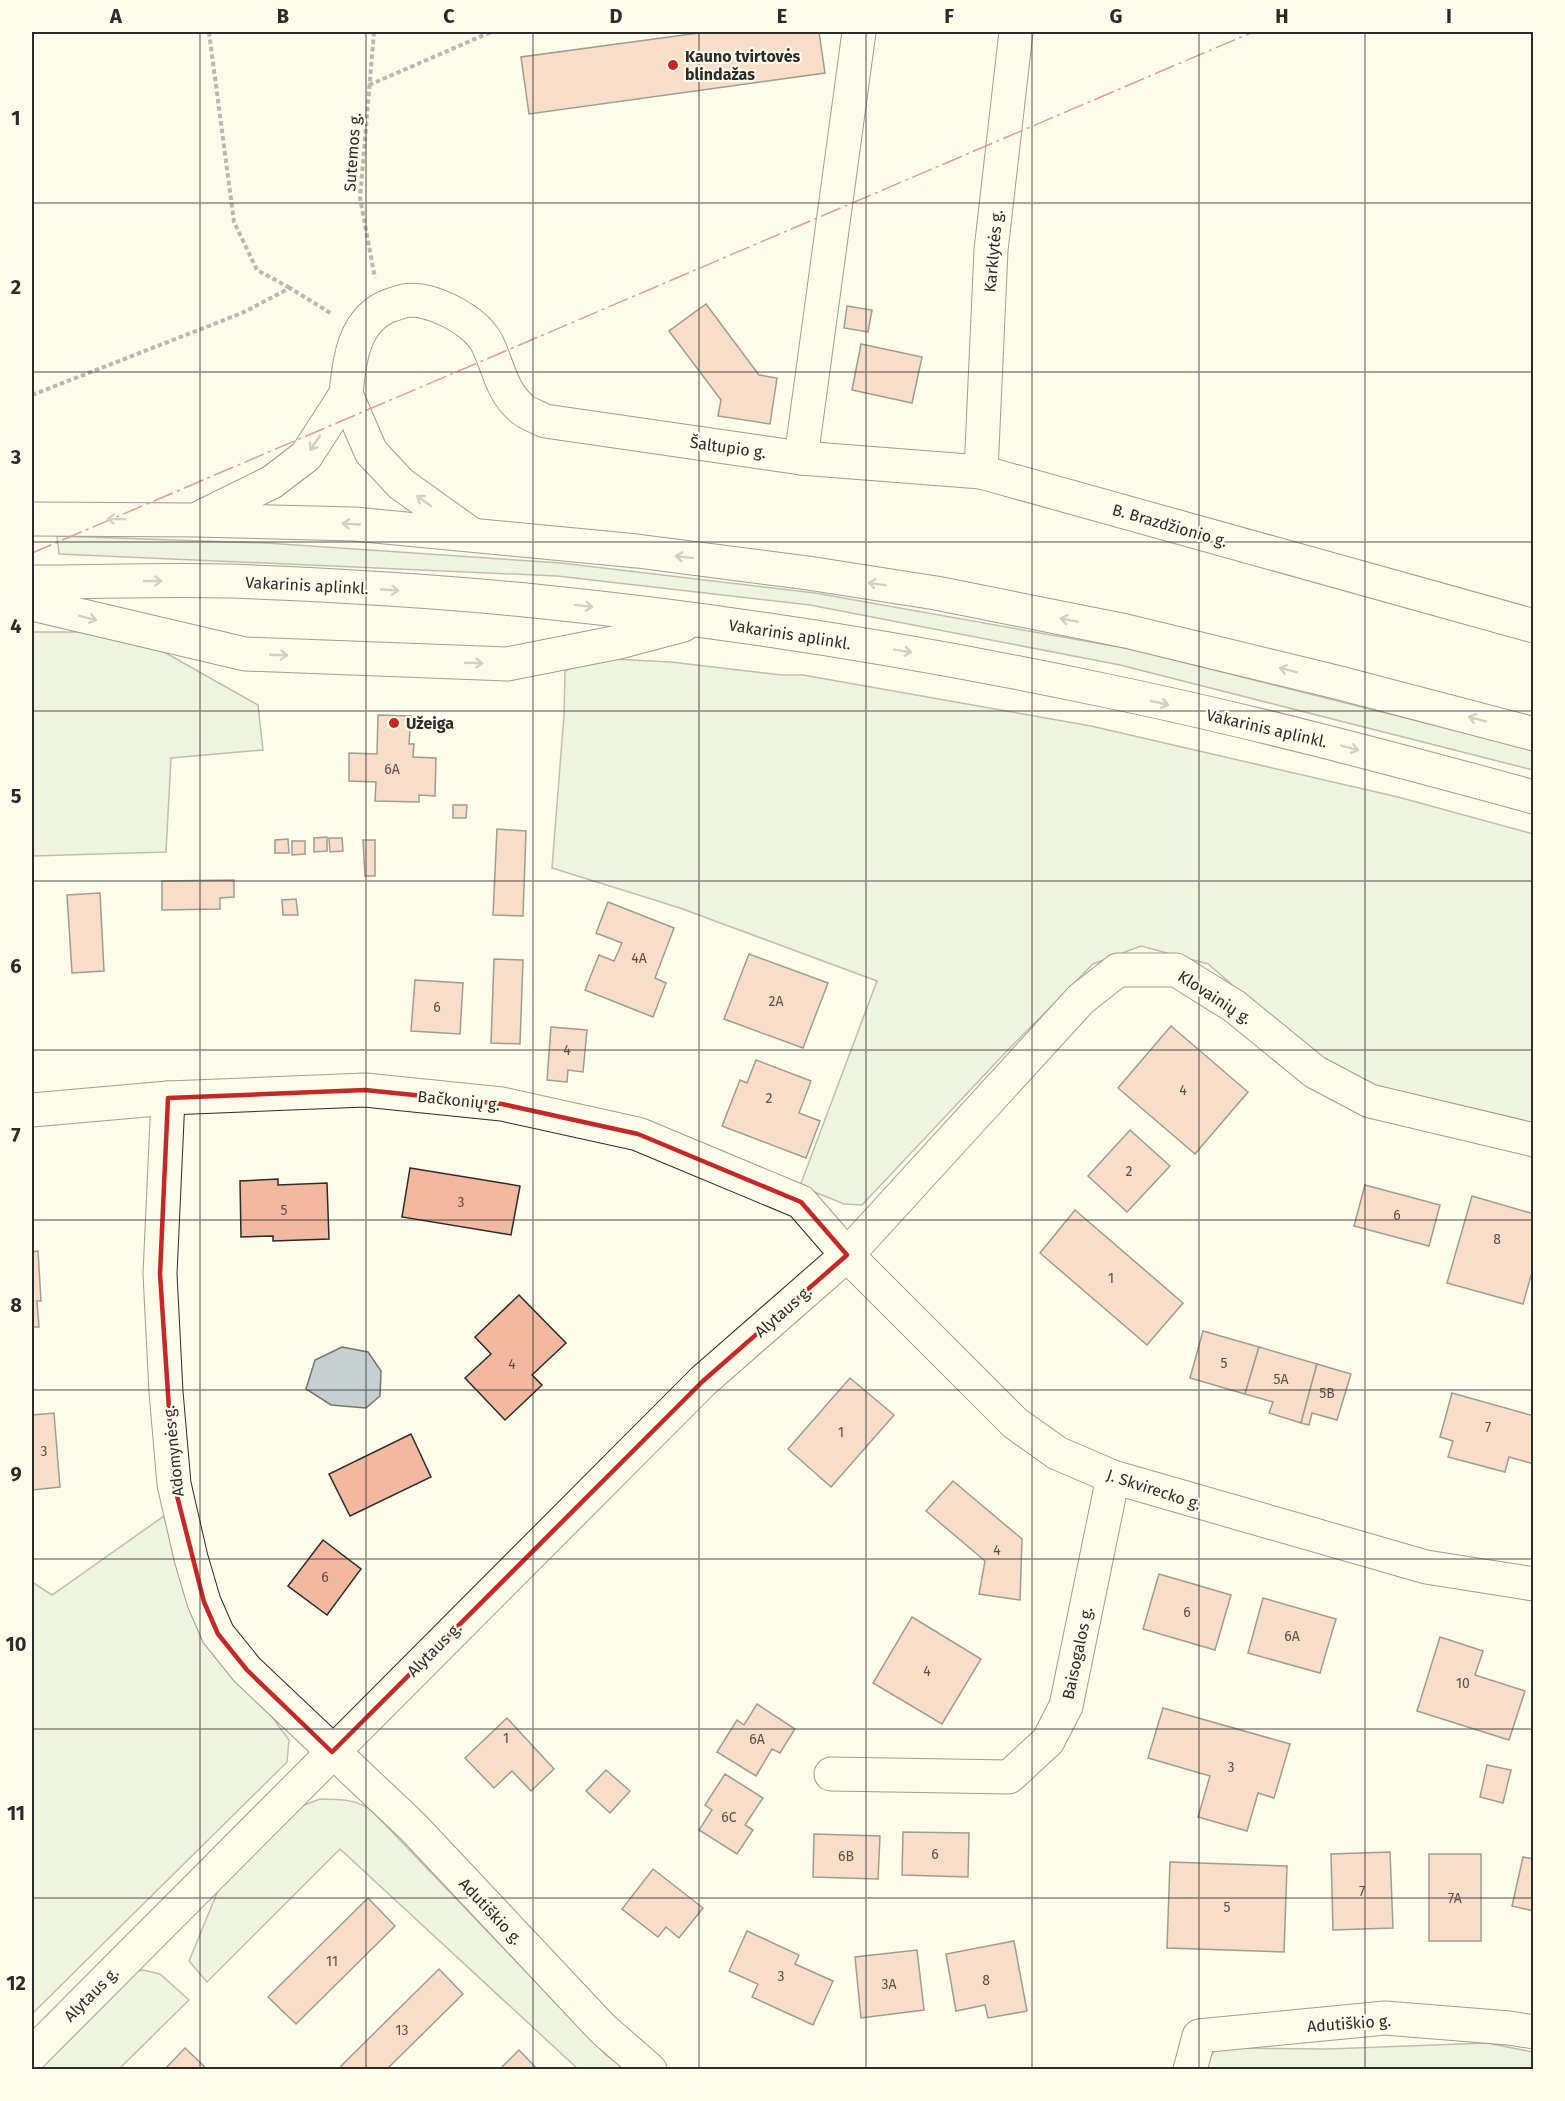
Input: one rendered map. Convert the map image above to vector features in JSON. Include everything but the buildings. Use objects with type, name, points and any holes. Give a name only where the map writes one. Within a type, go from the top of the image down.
[{"type":"main road","points":[[801,458],[859,32]]},
{"type":"main road","name":"Karklytės g.","points":[[981,472],[991,250],[1016,32]]},
{"type":"main road","name":"Šaltupio g.","points":[[370,320],[406,300],[437,305],[465,320],[486,341],[503,384],[521,408],[545,421],[801,458]]},
{"type":"main road","points":[[196,520],[272,482],[306,456],[346,394],[350,359],[370,320]]},
{"type":"main road","points":[[346,394],[370,452],[401,484],[472,535]]},
{"type":"main road","name":"B. Brazdžionio g.","points":[[801,458],[981,472],[1533,626]]},
{"type":"main road","points":[[32,519],[354,524],[637,551],[808,573],[936,593],[1126,631],[1336,682],[1533,734]]},
{"type":"main road","name":"Vakarinis aplinkl.","points":[[32,582],[228,581],[344,587],[540,601],[699,620],[907,652],[1103,690],[1320,740],[1533,797]]},
{"type":"main road","points":[[32,604],[245,654],[507,664],[619,642],[699,620]]},
{"type":"main road","name":"Klovainių g.","points":[[847,1255],[1081,999],[1119,970],[1176,970],[1234,1006],[1315,1072],[1370,1101],[1533,1140]]},
{"type":"main road","name":"Bačkonių g.","points":[[32,1110],[168,1098],[365,1090],[502,1104],[638,1134],[801,1202],[847,1255]]},
{"type":"main road","name":"Adomynės g.","points":[[168,1098],[160,1274],[166,1392],[174,1484],[190,1558],[204,1602],[218,1634],[247,1670],[332,1752]]},
{"type":"main road","name":"J. Skvirecko g.","points":[[847,1255],[1015,1423],[1057,1453],[1113,1477],[1426,1568],[1533,1584]]},
{"type":"main road","name":"Alytaus g.","points":[[32,2054],[703,1381],[847,1255]]},
{"type":"main road","name":"Baisogalos g.","points":[[831,1774],[1009,1777],[1048,1742],[1066,1707],[1113,1477]]},
{"type":"main road","name":"Adutiškio g.","points":[[332,1752],[412,1826],[603,2030],[650,2070]]},
{"type":"main road","name":"Adutiškio g.","points":[[1190,2070],[1199,2036],[1385,2018],[1533,2032]]},
{"type":"path","points":[[209,32],[234,222],[257,270],[290,288],[370,320]]},
{"type":"path","name":"Sutemos g.","points":[[370,320],[360,198],[374,32]]},
{"type":"path","points":[[369,85],[491,32]]},
{"type":"path","points":[[32,395],[242,313],[290,288]]},
{"type":"highlighted area","points":[[365,1090],[502,1104],[638,1134],[801,1202],[847,1255],[703,1381],[332,1752],[247,1670],[218,1634],[204,1602],[174,1484],[160,1274],[168,1098]]},
{"type":"green space","points":[[57,536],[266,543],[561,563],[815,593],[1130,649],[1533,750],[1533,770],[1120,665],[810,605],[557,576],[59,554]]},
{"type":"green space","points":[[32,632],[86,632],[164,652],[258,705],[263,750],[171,758],[166,852],[32,856]]},
{"type":"green space","points":[[592,658],[671,662],[782,675],[803,675],[1091,726],[1398,797],[1533,834],[1533,1127],[1379,1089],[1310,1052],[1208,964],[1141,946],[1093,964],[1005,1053],[862,1205],[844,1204],[800,1186],[877,981],[680,908],[552,868],[564,715],[565,671]]},
{"type":"green space","points":[[164,1516],[192,1608],[289,1740],[287,1762],[32,2014],[32,1582],[52,1595]]},
{"type":"green space","points":[[320,1799],[355,1802],[373,1812],[606,2055],[625,2069],[578,2069],[340,1849],[207,1982],[189,1961],[222,1881],[296,1808]]},
{"type":"green space","points":[[143,1970],[160,1974],[189,2000],[119,2069],[32,2070],[128,1973]]},
{"type":"green space","points":[[1487,2043],[1533,2052],[1533,2069],[1202,2070],[1204,2063],[1218,2048],[1328,2049]]},
{"type":"shaded area","points":[[342,1347],[368,1352],[381,1371],[380,1396],[366,1408],[331,1405],[306,1389],[315,1360]]},
{"type":"power","points":[[32,553],[1253,32]]},
{"type":"place","name":"Kauno tvirtovės blindažas","points":[[673,65]]},
{"type":"place","name":"Užeiga","points":[[394,723]]}]
